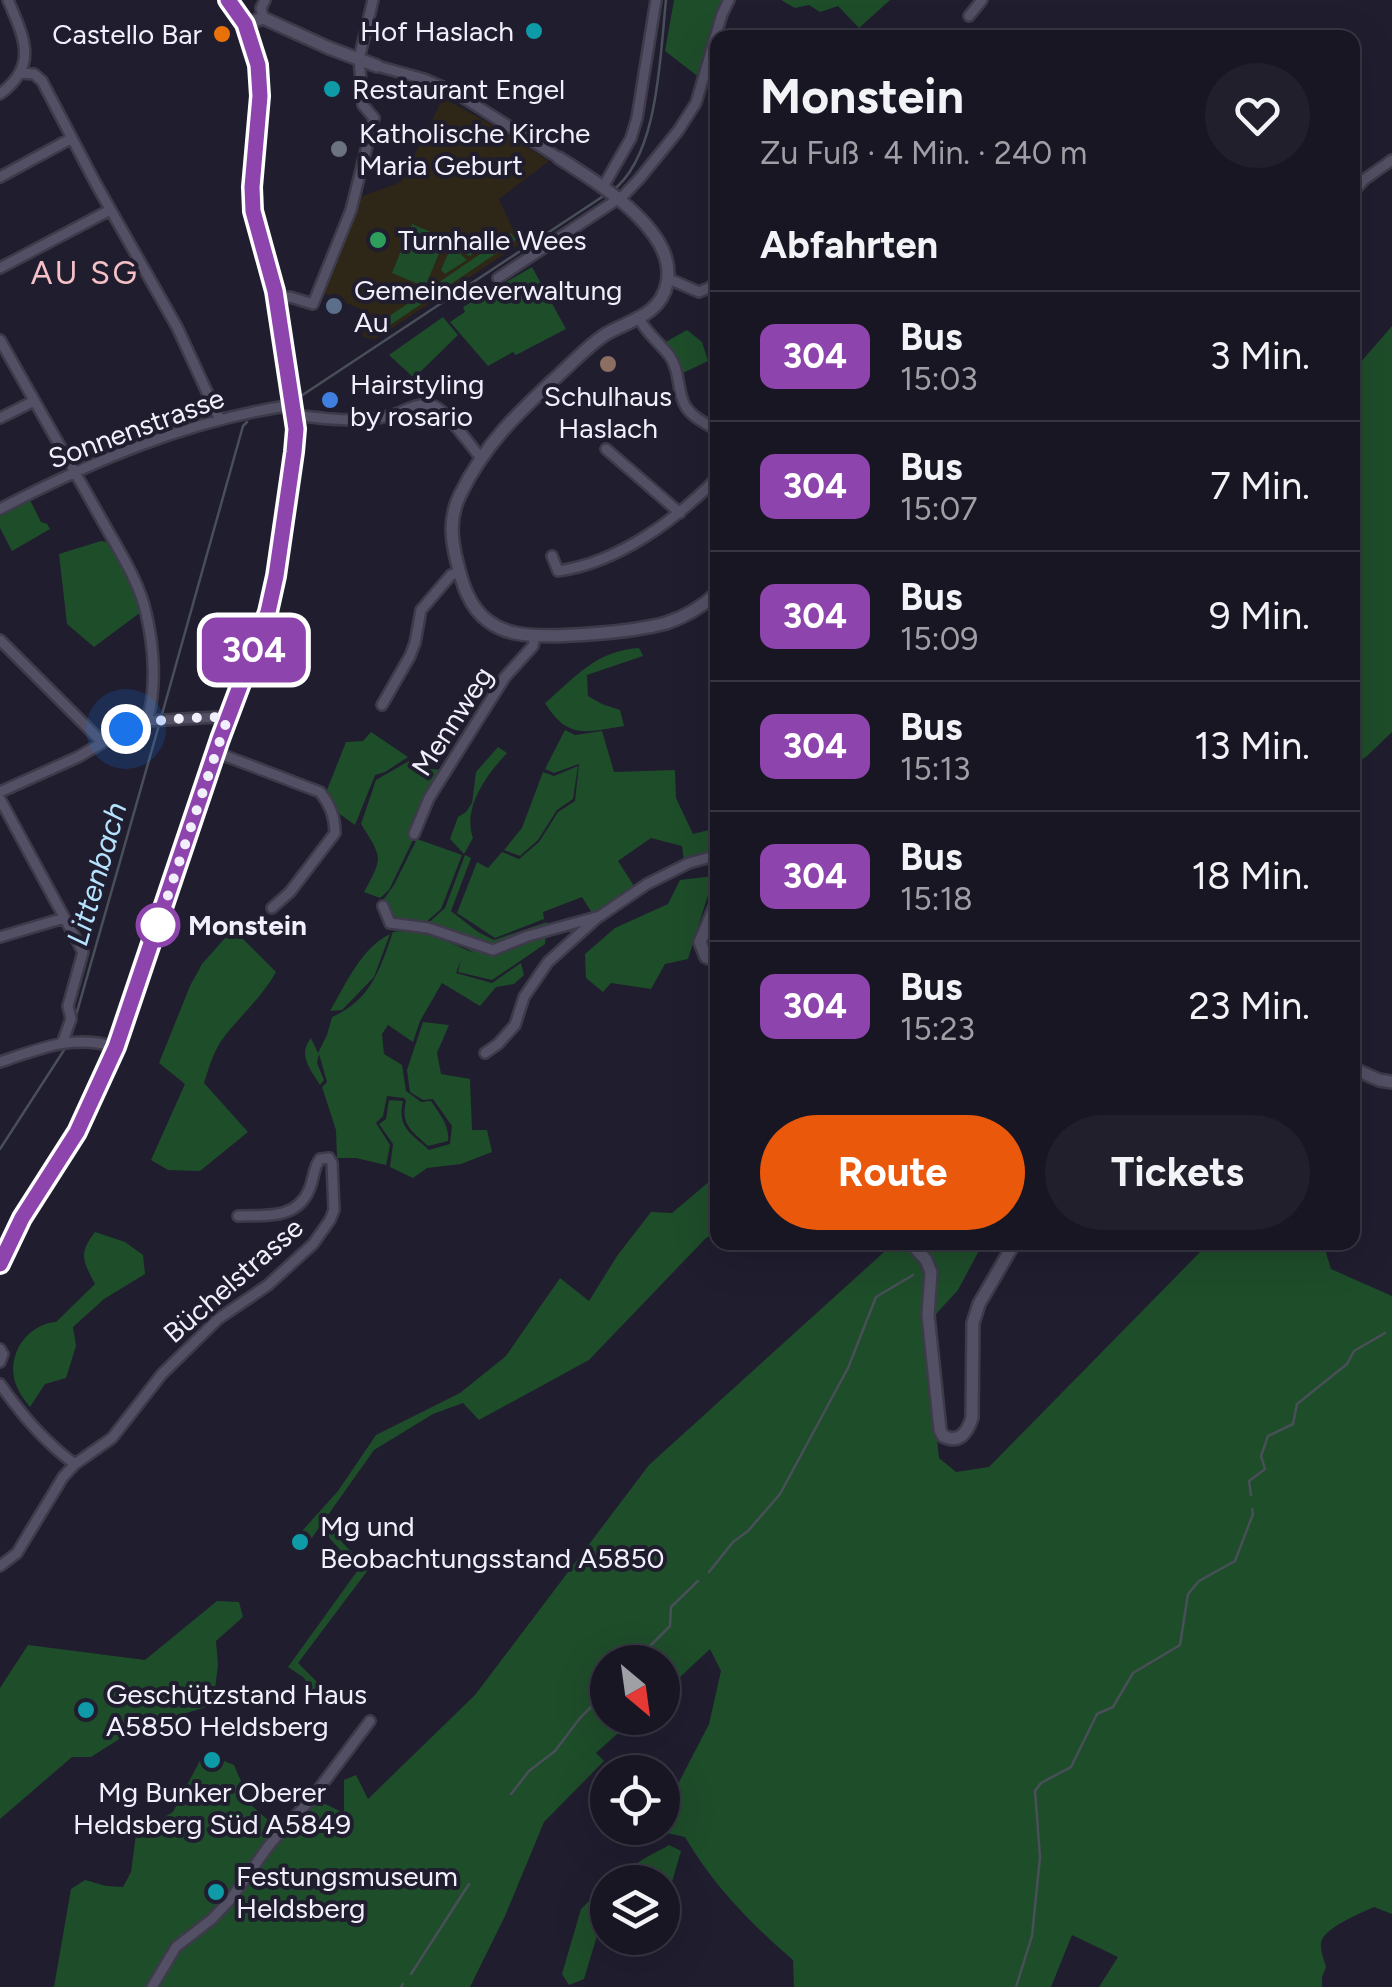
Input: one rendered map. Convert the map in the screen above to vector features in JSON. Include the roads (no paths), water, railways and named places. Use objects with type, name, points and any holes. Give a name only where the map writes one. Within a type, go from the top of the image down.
[{"type":"main road","points":[[0,1264],[22,1218],[77,1132],[116,1047],[215,752],[268,612],[276,576],[294,452],[293,410],[276,298],[253,211],[259,76],[256,54],[245,24],[228,0]]},
{"type":"street","points":[[0,94],[12,85],[25,63],[26,48],[8,0]]},
{"type":"street","points":[[263,18],[265,0]]},
{"type":"street","points":[[276,298],[290,297],[313,304],[351,210],[374,118],[363,105],[359,59],[373,0]]},
{"type":"street","points":[[719,30],[728,0]]},
{"type":"street","points":[[969,16],[982,0]]},
{"type":"street","points":[[610,193],[638,118],[654,1]]},
{"type":"street","points":[[245,24],[263,18],[377,66],[456,93],[610,193],[636,214],[662,250],[668,279],[656,306],[594,343],[512,418],[493,440],[454,508],[453,546],[469,599],[488,621],[502,630],[535,637],[665,623],[710,598]]},
{"type":"street","points":[[498,278],[610,193],[640,178],[696,104],[710,58]]},
{"type":"street","points":[[21,73],[34,74],[42,81],[177,327],[219,418]]},
{"type":"street","points":[[0,177],[72,138]]},
{"type":"street","points":[[1360,184],[1392,160]]},
{"type":"street","points":[[0,268],[110,210]]},
{"type":"street","points":[[668,279],[699,292],[710,288]]},
{"type":"street","points":[[639,318],[647,333],[669,355],[678,372],[687,408],[710,426]]},
{"type":"street","points":[[0,340],[140,592],[152,647],[154,700],[150,720]]},
{"type":"street","points":[[0,418],[34,401]]},
{"type":"street","name":"Sonnenstrasse","points":[[0,509],[74,471],[219,418],[293,410],[364,420],[424,404],[437,407],[482,459]]},
{"type":"street","points":[[606,449],[680,513]]},
{"type":"street","points":[[552,556],[558,570],[594,562],[680,513],[710,485]]},
{"type":"street","points":[[382,705],[416,642],[421,610],[451,575],[459,572]]},
{"type":"street","name":"Mennweg","points":[[414,834],[429,798],[505,677],[533,646],[535,637]]},
{"type":"street","points":[[0,640],[102,742]]},
{"type":"street","points":[[0,792],[150,720],[227,720]]},
{"type":"street","points":[[215,752],[320,792],[335,821],[335,833],[290,892],[272,908]]},
{"type":"street","points":[[0,800],[82,952],[68,1006],[69,1041]]},
{"type":"street","points":[[484,1054],[515,1025],[524,997],[548,962],[600,916],[648,884],[689,863],[710,857]]},
{"type":"street","points":[[383,906],[390,923],[428,928],[493,950],[600,916]]},
{"type":"street","points":[[0,937],[64,918]]},
{"type":"street","points":[[710,919],[700,942],[710,959]]},
{"type":"street","points":[[0,1062],[69,1041],[116,1047]]},
{"type":"street","points":[[1360,1071],[1392,1082]]},
{"type":"street","name":"Büchelstrasse","points":[[0,1566],[17,1552],[63,1476],[112,1438],[162,1374],[218,1319],[268,1285],[312,1244],[334,1210],[329,1158],[316,1164],[307,1194],[290,1211],[281,1215],[238,1216]]},
{"type":"street","points":[[917,1250],[931,1272],[928,1315],[940,1430],[943,1436],[954,1439],[968,1430],[972,1418],[972,1337],[979,1304],[1010,1250]]},
{"type":"street","points":[[0,1349],[0,1362]]},
{"type":"street","points":[[0,1384],[41,1434],[75,1464]]},
{"type":"street","points":[[152,1987],[176,1947],[219,1912],[370,1721]]},
{"type":"waterway","name":"Littenbach","points":[[612,191],[628,175],[648,129],[659,75],[666,0]]},
{"type":"waterway","name":"Littenbach","points":[[301,396],[605,195]]},
{"type":"waterway","name":"Littenbach","points":[[161,718],[247,422]]},
{"type":"waterway","name":"Littenbach","points":[[69,1040],[159,725]]},
{"type":"waterway","name":"Littenbach","points":[[0,1149],[66,1047]]},
{"type":"waterway","points":[[709,1572],[780,1494],[848,1368],[876,1297],[913,1275]]},
{"type":"waterway","points":[[1251,1495],[1249,1481],[1265,1469],[1261,1456],[1268,1436],[1293,1424],[1297,1404],[1347,1364],[1354,1351],[1385,1333]]},
{"type":"waterway","points":[[1016,1987],[1032,1936],[1040,1857],[1035,1791],[1041,1783],[1071,1767],[1097,1714],[1113,1707],[1133,1673],[1180,1645],[1188,1594],[1199,1581],[1235,1561],[1252,1509]]},
{"type":"waterway","points":[[651,1645],[670,1626],[671,1607],[698,1581]]},
{"type":"waterway","points":[[511,1794],[529,1771],[555,1751],[590,1708]]},
{"type":"waterway","points":[[411,1974],[469,1884]]},
{"type":"place","name":"Hof Haslach","points":[[534,31]]},
{"type":"place","name":"Castello Bar","points":[[222,34]]},
{"type":"place","name":"Restaurant Engel","points":[[332,89]]},
{"type":"place","name":"Katholische Kirche Maria Geburt","points":[[339,149]]},
{"type":"place","name":"Turnhalle Wees","points":[[378,240]]},
{"type":"place","name":"Gemeindeverwaltung Au","points":[[334,306]]},
{"type":"place","name":"Schulhaus Haslach","points":[[608,364]]},
{"type":"place","name":"Hairstyling by rosario","points":[[330,400]]},
{"type":"place","name":"Monstein","points":[[158,925]]},
{"type":"place","name":"Mg und Beobachtungsstand A5850","points":[[300,1542]]},
{"type":"place","name":"Geschützstand Haus A5850 Heldsberg","points":[[86,1710]]},
{"type":"place","name":"Mg Bunker Oberer Heldsberg Süd A5849","points":[[212,1760]]},
{"type":"place","name":"Festungsmuseum Heldsberg","points":[[216,1892]]},
{"type":"district","name":"AU SG","points":[[85,273]]}]
